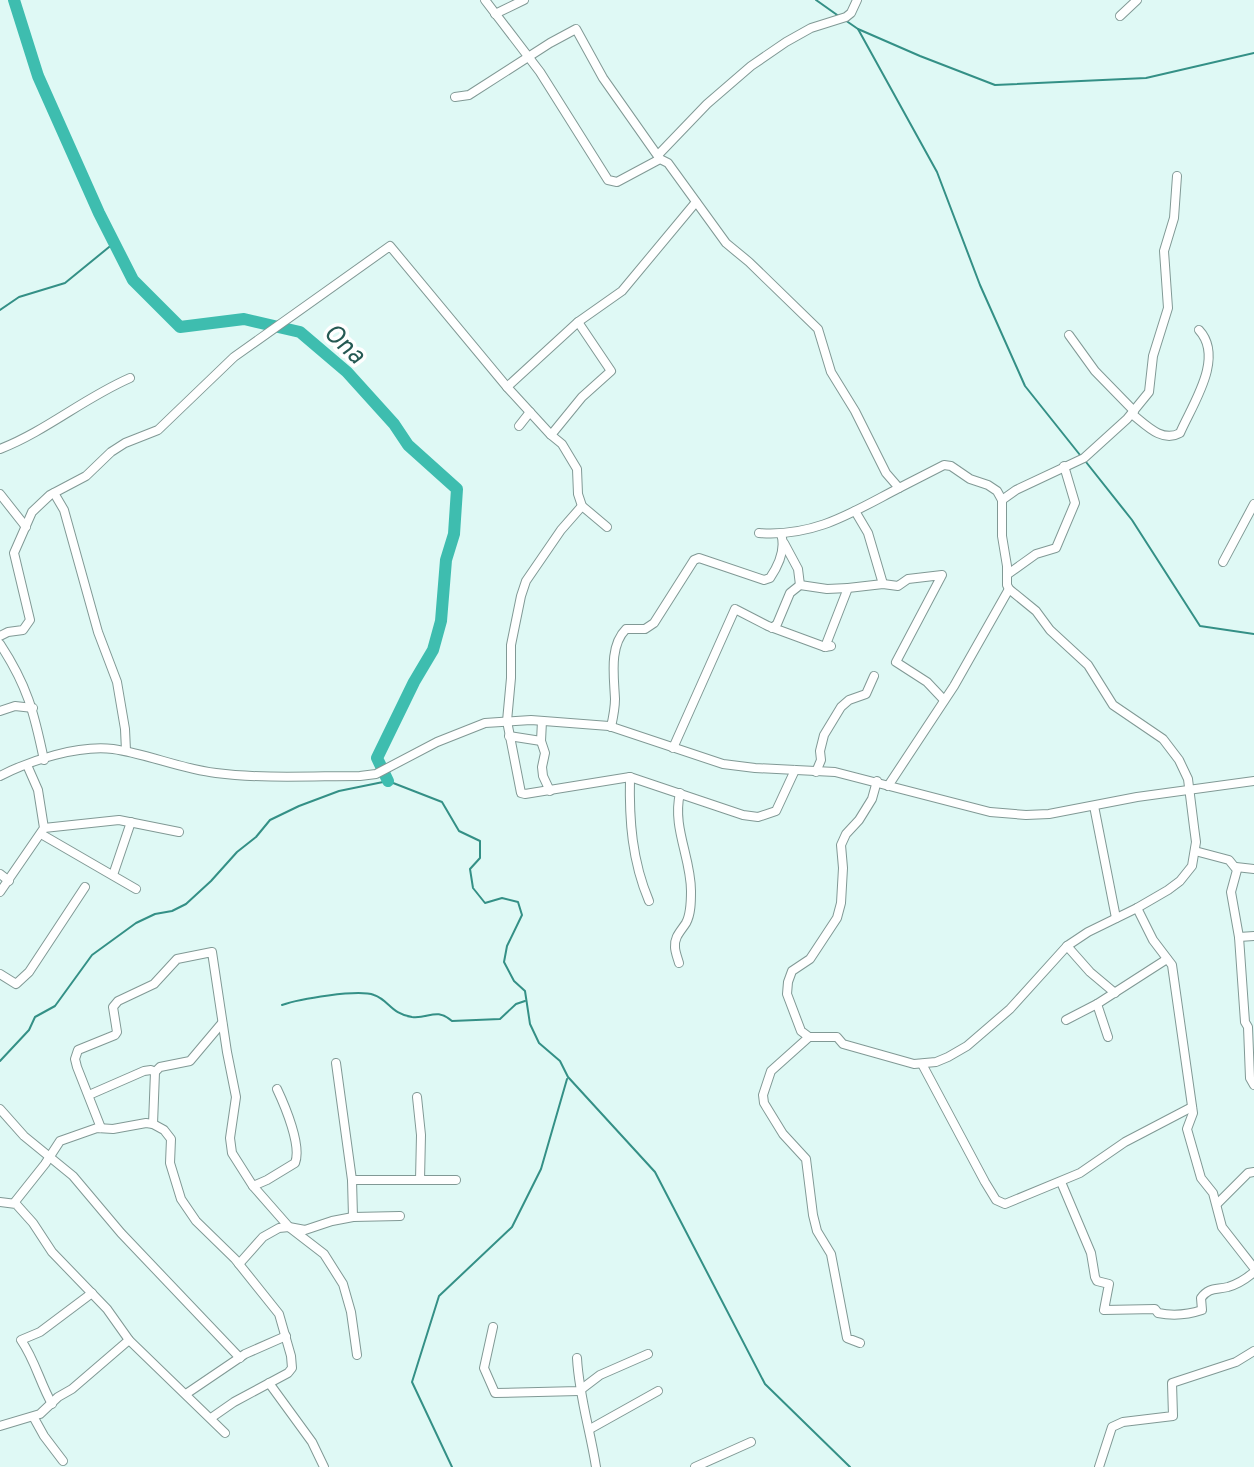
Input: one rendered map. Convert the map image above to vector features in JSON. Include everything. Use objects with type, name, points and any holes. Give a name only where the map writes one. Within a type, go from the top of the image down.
[{"type":"street","points":[[485,0],[555,93],[608,180],[617,182],[659,157],[707,104],[751,66],[811,28],[846,17],[857,0]]},
{"type":"street","points":[[495,14],[524,0]]},
{"type":"street","points":[[1120,16],[1137,0]]},
{"type":"street","points":[[455,97],[469,95],[576,29],[603,78],[659,157],[675,171],[731,248],[818,329],[831,372],[855,411],[886,473],[899,488]]},
{"type":"street","points":[[1002,500],[1016,490],[1084,458],[1133,413],[1149,392],[1153,356],[1168,308],[1164,251],[1174,218],[1177,176]]},
{"type":"street","points":[[507,387],[578,322],[622,291],[696,202]]},
{"type":"street","points":[[0,636],[23,630],[30,620],[14,549],[32,512],[54,493],[86,475],[111,452],[125,443],[158,430],[234,357],[390,246],[507,387],[562,444],[577,469],[578,494],[582,506],[607,527]]},
{"type":"street","points":[[551,435],[582,397],[611,371],[578,322]]},
{"type":"street","points":[[1069,335],[1095,370],[1133,413],[1162,436],[1173,437],[1180,433],[1207,373],[1207,341],[1199,330]]},
{"type":"street","points":[[0,449],[28,438],[110,387],[130,378]]},
{"type":"street","points":[[519,426],[530,412]]},
{"type":"street","points":[[759,533],[783,538],[812,530],[918,480],[940,465],[948,465],[970,479],[993,487],[1002,500],[1002,536],[1009,589],[1036,611],[1051,630],[1088,665],[1113,705],[1170,746],[1184,770],[1188,779],[1194,827],[1195,851],[1192,866],[1180,881],[1067,946],[1010,1009],[967,1046],[936,1062],[922,1064],[843,1044],[837,1037],[809,1037],[801,1031],[787,994],[788,982],[792,971],[810,958],[837,918],[841,903],[843,868],[841,845],[872,799],[877,781]]},
{"type":"street","points":[[1008,574],[1036,554],[1056,548],[1074,503],[1064,467]]},
{"type":"street","points":[[54,493],[64,510],[98,632],[115,675],[125,729],[126,751]]},
{"type":"street","points":[[0,494],[26,527]]},
{"type":"street","points":[[1223,562],[1254,504]]},
{"type":"street","points":[[582,506],[579,506],[561,530],[526,581],[521,596],[511,645],[507,721],[521,793],[550,791],[630,777],[743,815],[758,817],[776,811],[795,770]]},
{"type":"street","points":[[855,511],[868,533],[883,584]]},
{"type":"street","points":[[783,538],[798,569],[800,585]]},
{"type":"street","points":[[611,727],[615,701],[612,679],[617,643],[626,629],[645,629],[654,623],[694,560],[704,558],[764,580],[770,578],[777,567],[783,538]]},
{"type":"street","points":[[772,628],[777,624],[790,593],[800,585],[827,589],[883,584],[898,586],[908,579],[942,575],[896,662],[927,682],[944,700]]},
{"type":"street","points":[[673,748],[735,609],[772,628],[828,646],[848,588]]},
{"type":"street","points":[[888,786],[944,700],[1009,589]]},
{"type":"street","points":[[0,644],[15,666],[33,708],[44,760]]},
{"type":"street","points":[[816,772],[821,760],[824,735],[841,707],[849,700],[866,694],[874,676]]},
{"type":"street","points":[[0,711],[15,706],[33,708]]},
{"type":"street","points":[[542,720],[541,741],[545,753],[541,766],[550,791]]},
{"type":"street","points":[[0,776],[27,765],[92,748],[126,751],[223,774],[360,776],[376,774],[437,743],[485,723],[542,720],[611,727],[723,764],[835,772],[990,812],[1049,814],[1254,781]]},
{"type":"street","points":[[509,736],[541,741]]},
{"type":"street","points":[[0,892],[42,831],[38,790],[27,765]]},
{"type":"street","points":[[630,777],[629,819],[639,878],[649,901]]},
{"type":"street","points":[[679,963],[675,947],[677,935],[686,923],[690,910],[691,889],[679,831],[677,805],[680,793]]},
{"type":"street","points":[[1094,806],[1116,918]]},
{"type":"street","points":[[42,831],[107,820],[179,832]]},
{"type":"street","points":[[113,875],[131,822]]},
{"type":"street","points":[[42,831],[136,889]]},
{"type":"street","points":[[1195,851],[1228,860],[1236,867],[1254,869]]},
{"type":"street","points":[[1236,867],[1237,873],[1231,892],[1239,937],[1250,1078],[1254,1085]]},
{"type":"street","points":[[0,874],[9,880]]},
{"type":"street","points":[[0,974],[16,984],[29,972],[85,887]]},
{"type":"street","points":[[1061,1182],[1091,1253],[1095,1277],[1110,1284],[1104,1310],[1154,1309],[1158,1313],[1169,1315],[1193,1313],[1202,1310],[1201,1298],[1208,1290],[1244,1281],[1254,1270],[1222,1227],[1213,1193],[1201,1178],[1187,1129],[1193,1113],[1172,965],[1153,940],[1137,908]]},
{"type":"street","points":[[1239,937],[1254,936]]},
{"type":"street","points":[[1067,946],[1090,972],[1115,993]]},
{"type":"street","points":[[101,1128],[75,1059],[78,1049],[115,1035],[114,1004],[154,984],[177,959],[212,952],[236,1097],[230,1147],[253,1186],[289,1227],[324,1254],[343,1284],[351,1312],[357,1355]]},
{"type":"street","points":[[1066,1020],[1097,1004],[1167,959]]},
{"type":"street","points":[[1097,1004],[1108,1037]]},
{"type":"street","points":[[153,1124],[155,1072],[160,1067],[190,1061],[222,1023]]},
{"type":"street","points":[[809,1037],[771,1071],[766,1084],[764,1103],[783,1134],[806,1159],[813,1215],[817,1231],[831,1254],[847,1338],[860,1343]]},
{"type":"street","points":[[336,1063],[352,1180],[353,1217]]},
{"type":"street","points":[[922,1064],[985,1182],[996,1200],[1005,1204],[1080,1173],[1157,1124],[1192,1107]]},
{"type":"street","points":[[89,1095],[144,1072],[155,1072]]},
{"type":"street","points":[[253,1186],[295,1163],[297,1159],[293,1132],[277,1089]]},
{"type":"street","points":[[417,1097],[421,1135],[419,1180]]},
{"type":"street","points":[[0,1109],[24,1136],[74,1176],[121,1233],[240,1358]]},
{"type":"street","points":[[211,1418],[288,1373],[292,1368],[279,1314],[239,1264],[196,1222],[181,1199],[170,1163],[171,1139],[164,1130],[153,1124],[101,1128],[60,1141],[49,1154],[45,1164],[5,1201],[33,1223],[52,1252],[92,1293],[129,1340],[225,1433]]},
{"type":"street","points":[[1217,1204],[1248,1173],[1254,1171]]},
{"type":"street","points":[[352,1180],[456,1180]]},
{"type":"street","points":[[239,1264],[263,1237],[279,1228],[311,1230],[332,1221],[353,1217],[400,1216]]},
{"type":"street","points":[[52,1404],[41,1386],[30,1353],[21,1340],[40,1332],[92,1293]]},
{"type":"street","points":[[493,1327],[484,1368],[495,1393],[579,1391],[600,1375],[648,1354]]},
{"type":"street","points":[[186,1394],[240,1358],[286,1336]]},
{"type":"street","points":[[0,1426],[34,1418],[129,1340]]},
{"type":"street","points":[[1099,1467],[1112,1427],[1123,1422],[1168,1419],[1172,1416],[1172,1382],[1236,1362],[1254,1351]]},
{"type":"street","points":[[577,1358],[579,1391],[590,1429],[596,1467]]},
{"type":"street","points":[[269,1383],[312,1442],[324,1467]]},
{"type":"street","points":[[590,1429],[658,1391]]},
{"type":"street","points":[[34,1418],[63,1461]]},
{"type":"street","points":[[695,1467],[751,1442]]},
{"type":"waterway","name":"Ona","points":[[14,0],[38,76],[99,213],[133,280],[180,327],[244,319],[300,332],[347,372],[394,424],[408,445],[457,489],[454,534],[446,560],[441,621],[433,650],[414,682],[377,758],[388,781]]},
{"type":"waterway","points":[[816,0],[840,17]]},
{"type":"waterway","points":[[845,20],[858,29],[920,56],[995,85],[1146,78],[1254,53]]},
{"type":"waterway","points":[[858,29],[937,172],[980,285],[1025,386],[1080,455]]},
{"type":"waterway","points":[[0,310],[19,297],[65,283],[114,243]]},
{"type":"waterway","points":[[1086,462],[1132,520],[1200,626],[1254,634]]},
{"type":"waterway","points":[[0,1061],[29,1030],[35,1017],[55,1006],[92,955],[136,923],[186,904],[237,852],[256,837],[270,820],[339,791],[388,781],[442,802],[459,831],[480,841],[480,858],[470,869],[473,888],[485,903],[502,898],[518,902],[522,915],[507,946],[504,962],[514,981],[525,991],[530,1024],[539,1043],[560,1061],[568,1077],[655,1172],[765,1384],[850,1467]]},
{"type":"waterway","points":[[282,1005],[328,996],[366,993],[379,997],[405,1015],[418,1017],[437,1014],[452,1021],[500,1019],[516,1004],[525,1001]]},
{"type":"waterway","points":[[452,1467],[412,1382],[439,1296],[512,1227],[541,1169],[567,1079]]}]
